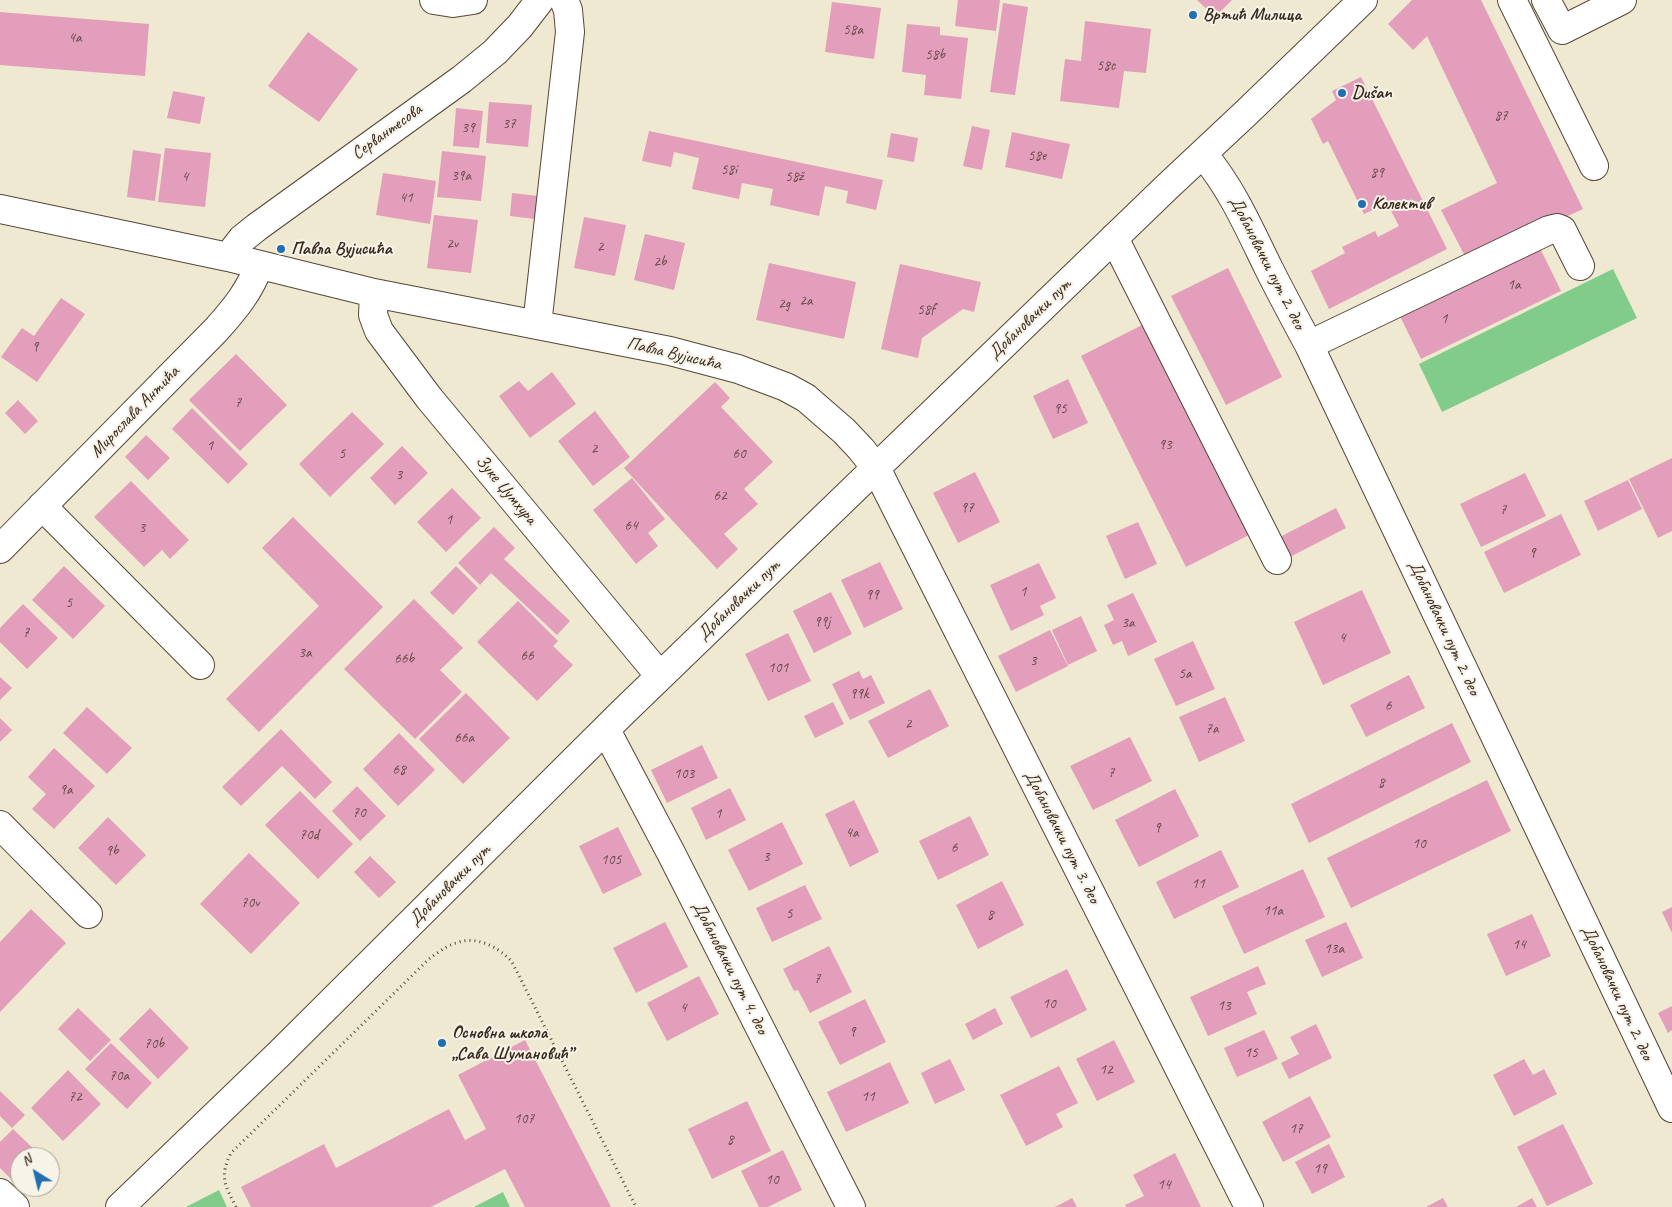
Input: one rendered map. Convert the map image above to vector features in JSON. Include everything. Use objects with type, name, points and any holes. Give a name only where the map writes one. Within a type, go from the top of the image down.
[{"type":"street","points":[[434,0],[453,3],[473,0]]},
{"type":"street","name":"Сервантесова","points":[[228,257],[242,239],[257,227],[448,89],[488,57],[520,26],[540,0]]},
{"type":"street","points":[[537,325],[570,32],[568,10],[564,0]]},
{"type":"street","name":"Добановачки пут","points":[[120,1207],[279,1054],[660,676],[1363,0]]},
{"type":"street","points":[[1512,0],[1594,166]]},
{"type":"street","points":[[1546,0],[1562,30],[1622,0]]},
{"type":"street","name":"Добановачки пут 2. део","points":[[1203,154],[1219,173],[1235,198],[1268,268],[1309,345],[1672,1108]]},
{"type":"street","name":"Павла Вујисића","points":[[0,209],[228,257],[374,293],[670,351],[738,370],[786,387],[806,398],[861,449],[876,468]]},
{"type":"street","points":[[1309,345],[1549,230],[1557,228],[1562,230],[1580,266]]},
{"type":"street","points":[[1114,238],[1277,560]]},
{"type":"street","name":"Мирослава Антића","points":[[0,549],[221,324],[249,288],[259,265]]},
{"type":"street","name":"Зуке Џумхура","points":[[374,293],[373,315],[384,338],[429,398],[660,676]]},
{"type":"street","name":"Добановачки пут 3. део","points":[[876,468],[1249,1207]]},
{"type":"street","points":[[42,506],[200,665]]},
{"type":"street","name":"Добановачки пут 4. део","points":[[606,730],[851,1207]]},
{"type":"street","points":[[0,825],[88,914]]},
{"type":"street","points":[[0,1193],[15,1207]]},
{"type":"path","points":[[236,1207],[224,1182],[223,1173],[231,1153],[429,959],[457,942],[467,940],[493,946],[512,962],[636,1207]]},
{"type":"green space","points":[[1613,269],[1637,318],[1442,412],[1419,364]]},
{"type":"green space","points":[[219,1190],[227,1207],[186,1207]]},
{"type":"green space","points":[[503,1192],[510,1207],[474,1207]]},
{"type":"building","points":[[958,0],[1000,0],[996,31],[955,26]]},
{"type":"building","points":[[1197,0],[1232,0],[1215,17]]},
{"type":"building","points":[[1412,0],[1481,0],[1583,209],[1468,262],[1441,210],[1497,183],[1427,36],[1413,50],[1388,24]]},
{"type":"building","points":[[832,2],[881,8],[874,59],[825,52]]},
{"type":"building","points":[[1003,3],[1028,7],[1015,95],[990,92]]},
{"type":"building","points":[[0,12],[149,24],[145,76],[0,65]]},
{"type":"building","points":[[1085,21],[1151,29],[1146,73],[1124,71],[1119,108],[1060,101],[1065,59],[1081,61]]},
{"type":"building","points":[[907,24],[940,27],[940,35],[968,38],[961,99],[924,95],[926,75],[902,72]]},
{"type":"building","points":[[308,32],[358,69],[319,122],[268,86]]},
{"type":"building","points":[[1361,77],[1447,249],[1329,309],[1311,271],[1345,253],[1342,247],[1375,231],[1378,237],[1399,226],[1387,203],[1364,214],[1328,141],[1323,144],[1311,119],[1336,100],[1332,91]]},
{"type":"building","points":[[173,91],[205,97],[200,124],[167,118]]},
{"type":"building","points":[[489,102],[532,105],[528,147],[486,143]]},
{"type":"building","points":[[456,108],[483,111],[479,148],[453,146]]},
{"type":"building","points":[[972,126],[990,130],[982,170],[963,166]]},
{"type":"building","points":[[649,131],[883,180],[876,210],[846,203],[848,191],[825,186],[819,216],[770,205],[773,189],[742,183],[739,199],[692,189],[699,158],[674,152],[671,167],[642,161]]},
{"type":"building","points":[[1012,132],[1070,144],[1062,179],[1005,167]]},
{"type":"building","points":[[891,133],[918,138],[914,162],[887,157]]},
{"type":"building","points":[[165,148],[211,153],[205,207],[158,202]]},
{"type":"building","points":[[133,150],[161,154],[155,201],[127,197]]},
{"type":"building","points":[[442,151],[486,156],[481,201],[437,197]]},
{"type":"building","points":[[383,173],[436,181],[430,224],[376,215]]},
{"type":"building","points":[[512,193],[538,196],[535,219],[510,216]]},
{"type":"building","points":[[434,215],[478,220],[471,273],[427,268]]},
{"type":"building","points":[[584,217],[626,225],[615,276],[574,268]]},
{"type":"building","points":[[645,234],[685,243],[674,290],[634,280]]},
{"type":"building","points":[[1538,244],[1561,291],[1421,359],[1398,312]]},
{"type":"building","points":[[769,263],[856,282],[844,339],[756,320]]},
{"type":"building","points":[[900,264],[981,282],[974,312],[963,309],[922,338],[918,358],[881,349]]},
{"type":"building","points":[[1228,268],[1282,377],[1226,405],[1171,296]]},
{"type":"building","points":[[61,298],[85,314],[37,382],[1,357],[22,328],[34,336]]},
{"type":"building","points":[[1144,324],[1249,535],[1186,567],[1081,356]]},
{"type":"building","points":[[236,354],[287,405],[240,451],[189,400]]},
{"type":"building","points":[[552,372],[576,404],[530,438],[499,396],[519,381],[528,391]]},
{"type":"building","points":[[1068,379],[1088,423],[1053,439],[1033,396]]},
{"type":"building","points":[[715,382],[730,398],[721,407],[773,462],[744,489],[758,504],[724,534],[738,549],[717,569],[624,468]]},
{"type":"building","points":[[18,400],[38,421],[25,434],[5,413]]},
{"type":"building","points":[[192,408],[248,464],[228,484],[172,429]]},
{"type":"building","points":[[595,411],[630,457],[593,486],[558,441]]},
{"type":"building","points":[[352,412],[384,444],[330,497],[299,464]]},
{"type":"building","points":[[146,435],[170,458],[148,480],[125,457]]},
{"type":"building","points":[[402,446],[428,473],[395,505],[370,478]]},
{"type":"building","points":[[1672,458],[1672,531],[1658,538],[1629,479]]},
{"type":"building","points":[[975,472],[1000,522],[958,543],[933,493]]},
{"type":"building","points":[[1525,473],[1546,516],[1481,547],[1460,504]]},
{"type":"building","points":[[632,478],[665,519],[648,533],[658,546],[636,564],[593,510]]},
{"type":"building","points":[[1628,480],[1642,509],[1598,531],[1584,501]]},
{"type":"building","points":[[131,481],[189,540],[170,559],[162,550],[144,567],[94,517]]},
{"type":"building","points":[[452,488],[481,518],[446,552],[417,522]]},
{"type":"building","points":[[1336,508],[1346,528],[1286,559],[1276,539]]},
{"type":"building","points":[[1561,514],[1581,555],[1504,593],[1484,552]]},
{"type":"building","points":[[293,517],[383,607],[259,732],[226,699],[319,606],[262,548]]},
{"type":"building","points":[[1138,522],[1157,564],[1125,579],[1106,536]]},
{"type":"building","points":[[494,527],[515,548],[504,559],[570,621],[557,635],[491,573],[480,585],[458,563]]},
{"type":"building","points":[[880,562],[903,609],[864,628],[841,580]]},
{"type":"building","points":[[1039,563],[1056,598],[1040,606],[1044,615],[1011,631],[990,585]]},
{"type":"building","points":[[64,566],[105,606],[73,639],[32,600]]},
{"type":"building","points":[[456,566],[478,588],[453,615],[430,593]]},
{"type":"building","points":[[1362,590],[1391,653],[1323,685],[1294,622]]},
{"type":"building","points":[[831,592],[852,634],[814,653],[793,611]]},
{"type":"building","points":[[1133,593],[1157,642],[1128,656],[1122,641],[1113,645],[1104,625],[1114,620],[1107,605]]},
{"type":"building","points":[[414,599],[463,648],[440,670],[462,692],[415,739],[344,669]]},
{"type":"building","points":[[518,601],[558,641],[553,646],[573,665],[537,701],[477,642]]},
{"type":"building","points":[[23,604],[58,638],[27,669],[0,642],[0,628]]},
{"type":"building","points":[[1081,616],[1097,651],[1068,665],[1052,630]]},
{"type":"building","points":[[1050,630],[1068,666],[1016,692],[998,656]]},
{"type":"building","points":[[788,633],[811,681],[768,701],[745,654]]},
{"type":"building","points":[[1193,641],[1215,689],[1176,706],[1154,659]]},
{"type":"building","points":[[859,671],[863,679],[871,675],[885,703],[850,720],[832,684]]},
{"type":"building","points":[[1409,675],[1425,708],[1366,737],[1350,705]]},
{"type":"building","points":[[0,677],[12,688],[0,700]]},
{"type":"building","points":[[930,689],[949,726],[888,758],[868,721]]},
{"type":"building","points":[[466,693],[510,738],[463,784],[419,739]]},
{"type":"building","points":[[1225,697],[1245,741],[1199,762],[1179,717]]},
{"type":"building","points":[[833,702],[844,724],[815,738],[804,716]]},
{"type":"building","points":[[87,707],[132,748],[107,774],[63,733]]},
{"type":"building","points":[[0,718],[12,730],[0,742]]},
{"type":"building","points":[[1452,723],[1471,762],[1309,843],[1291,804]]},
{"type":"building","points":[[281,729],[332,782],[315,799],[282,766],[241,806],[222,787]]},
{"type":"building","points":[[399,733],[435,770],[398,806],[363,769]]},
{"type":"building","points":[[1130,737],[1152,781],[1093,810],[1070,766]]},
{"type":"building","points":[[702,745],[718,778],[667,803],[651,770]]},
{"type":"building","points":[[54,748],[95,786],[54,829],[32,809],[46,794],[28,777]]},
{"type":"building","points":[[1487,780],[1511,831],[1351,908],[1327,858]]},
{"type":"building","points":[[357,786],[386,816],[360,841],[332,811]]},
{"type":"building","points":[[730,788],[746,820],[706,840],[691,808]]},
{"type":"building","points":[[1175,789],[1199,836],[1139,867],[1115,820]]},
{"type":"building","points":[[300,791],[353,844],[318,879],[265,825]]},
{"type":"building","points":[[854,800],[879,852],[850,867],[825,814]]},
{"type":"building","points":[[970,816],[989,855],[938,880],[919,841]]},
{"type":"building","points":[[108,817],[146,855],[116,885],[78,848]]},
{"type":"building","points":[[782,822],[803,864],[749,891],[728,850]]},
{"type":"building","points":[[618,827],[642,875],[603,894],[579,846]]},
{"type":"building","points":[[1221,850],[1239,887],[1174,919],[1156,882]]},
{"type":"building","points":[[249,853],[300,903],[251,954],[200,904]]},
{"type":"building","points":[[370,856],[396,882],[379,898],[354,872]]},
{"type":"building","points":[[1303,869],[1325,917],[1244,954],[1222,906]]},
{"type":"building","points":[[1002,881],[1024,925],[978,949],[956,905]]},
{"type":"building","points":[[805,885],[822,919],[772,942],[756,908]]},
{"type":"building","points":[[1672,907],[1672,933],[1662,912]]},
{"type":"building","points":[[31,909],[66,943],[0,1012],[0,942]]},
{"type":"building","points":[[1532,914],[1551,956],[1506,976],[1487,934]]},
{"type":"building","points":[[665,922],[688,967],[636,993],[613,948]]},
{"type":"building","points":[[1346,922],[1363,958],[1322,977],[1305,940]]},
{"type":"building","points":[[829,946],[852,992],[810,1013],[798,990],[794,991],[783,969]]},
{"type":"building","points":[[1258,966],[1266,984],[1247,992],[1257,1014],[1208,1036],[1190,997]]},
{"type":"building","points":[[1067,969],[1087,1010],[1031,1038],[1010,997]]},
{"type":"building","points":[[699,976],[719,1014],[667,1041],[647,1003]]},
{"type":"building","points":[[865,999],[886,1042],[840,1065],[818,1022]]},
{"type":"building","points":[[1672,1006],[1672,1030],[1668,1033],[1658,1013]]},
{"type":"building","points":[[78,1008],[111,1040],[90,1061],[58,1029]]},
{"type":"building","points":[[150,1008],[189,1048],[158,1079],[119,1039]]},
{"type":"building","points":[[995,1008],[1003,1024],[973,1040],[965,1024]]},
{"type":"building","points":[[1316,1024],[1332,1058],[1289,1079],[1281,1063],[1299,1054],[1290,1037]]},
{"type":"building","points":[[1264,1030],[1278,1059],[1237,1077],[1224,1048]]},
{"type":"building","points":[[525,1040],[611,1207],[525,1207],[505,1169],[431,1207],[251,1207],[241,1187],[324,1144],[336,1168],[449,1109],[465,1140],[486,1129],[458,1075]]},
{"type":"building","points":[[1114,1040],[1135,1082],[1097,1101],[1076,1059]]},
{"type":"building","points":[[111,1043],[152,1083],[127,1109],[85,1069]]},
{"type":"building","points":[[950,1059],[965,1090],[935,1104],[921,1073]]},
{"type":"building","points":[[1524,1059],[1533,1075],[1544,1069],[1557,1094],[1514,1116],[1493,1075]]},
{"type":"building","points":[[890,1062],[909,1103],[846,1132],[827,1092]]},
{"type":"building","points":[[1059,1066],[1078,1103],[1056,1114],[1063,1127],[1026,1146],[1000,1095]]},
{"type":"building","points":[[68,1070],[101,1104],[63,1141],[31,1108]]},
{"type":"building","points":[[0,1091],[25,1115],[12,1128],[0,1116]]},
{"type":"building","points":[[1310,1096],[1331,1137],[1283,1162],[1262,1122]]},
{"type":"building","points":[[747,1101],[771,1151],[712,1179],[688,1129]]},
{"type":"building","points":[[1563,1124],[1593,1184],[1547,1206],[1517,1147]]},
{"type":"building","points":[[13,1129],[32,1147],[10,1147],[10,1178],[0,1168],[0,1142]]},
{"type":"building","points":[[1329,1144],[1345,1177],[1312,1194],[1295,1162]]},
{"type":"building","points":[[783,1150],[802,1190],[768,1207],[759,1207],[741,1171]]},
{"type":"building","points":[[1175,1153],[1201,1207],[1126,1207],[1125,1205],[1144,1196],[1133,1175]]},
{"type":"building","points":[[1072,1198],[1077,1207],[1055,1207]]},
{"type":"building","points":[[1443,1198],[1448,1207],[1426,1207]]},
{"type":"building","points":[[1532,1198],[1537,1207],[1516,1207]]},
{"type":"place","name":"Вртић Милица","points":[[1193,15]]},
{"type":"place","name":"Dušan","points":[[1342,93]]},
{"type":"place","name":"Колектив","points":[[1362,204]]},
{"type":"place","name":"Павла Вујисића","points":[[281,249]]},
{"type":"place","name":"Основна школа „Сава Шумановић”","points":[[442,1043]]}]
